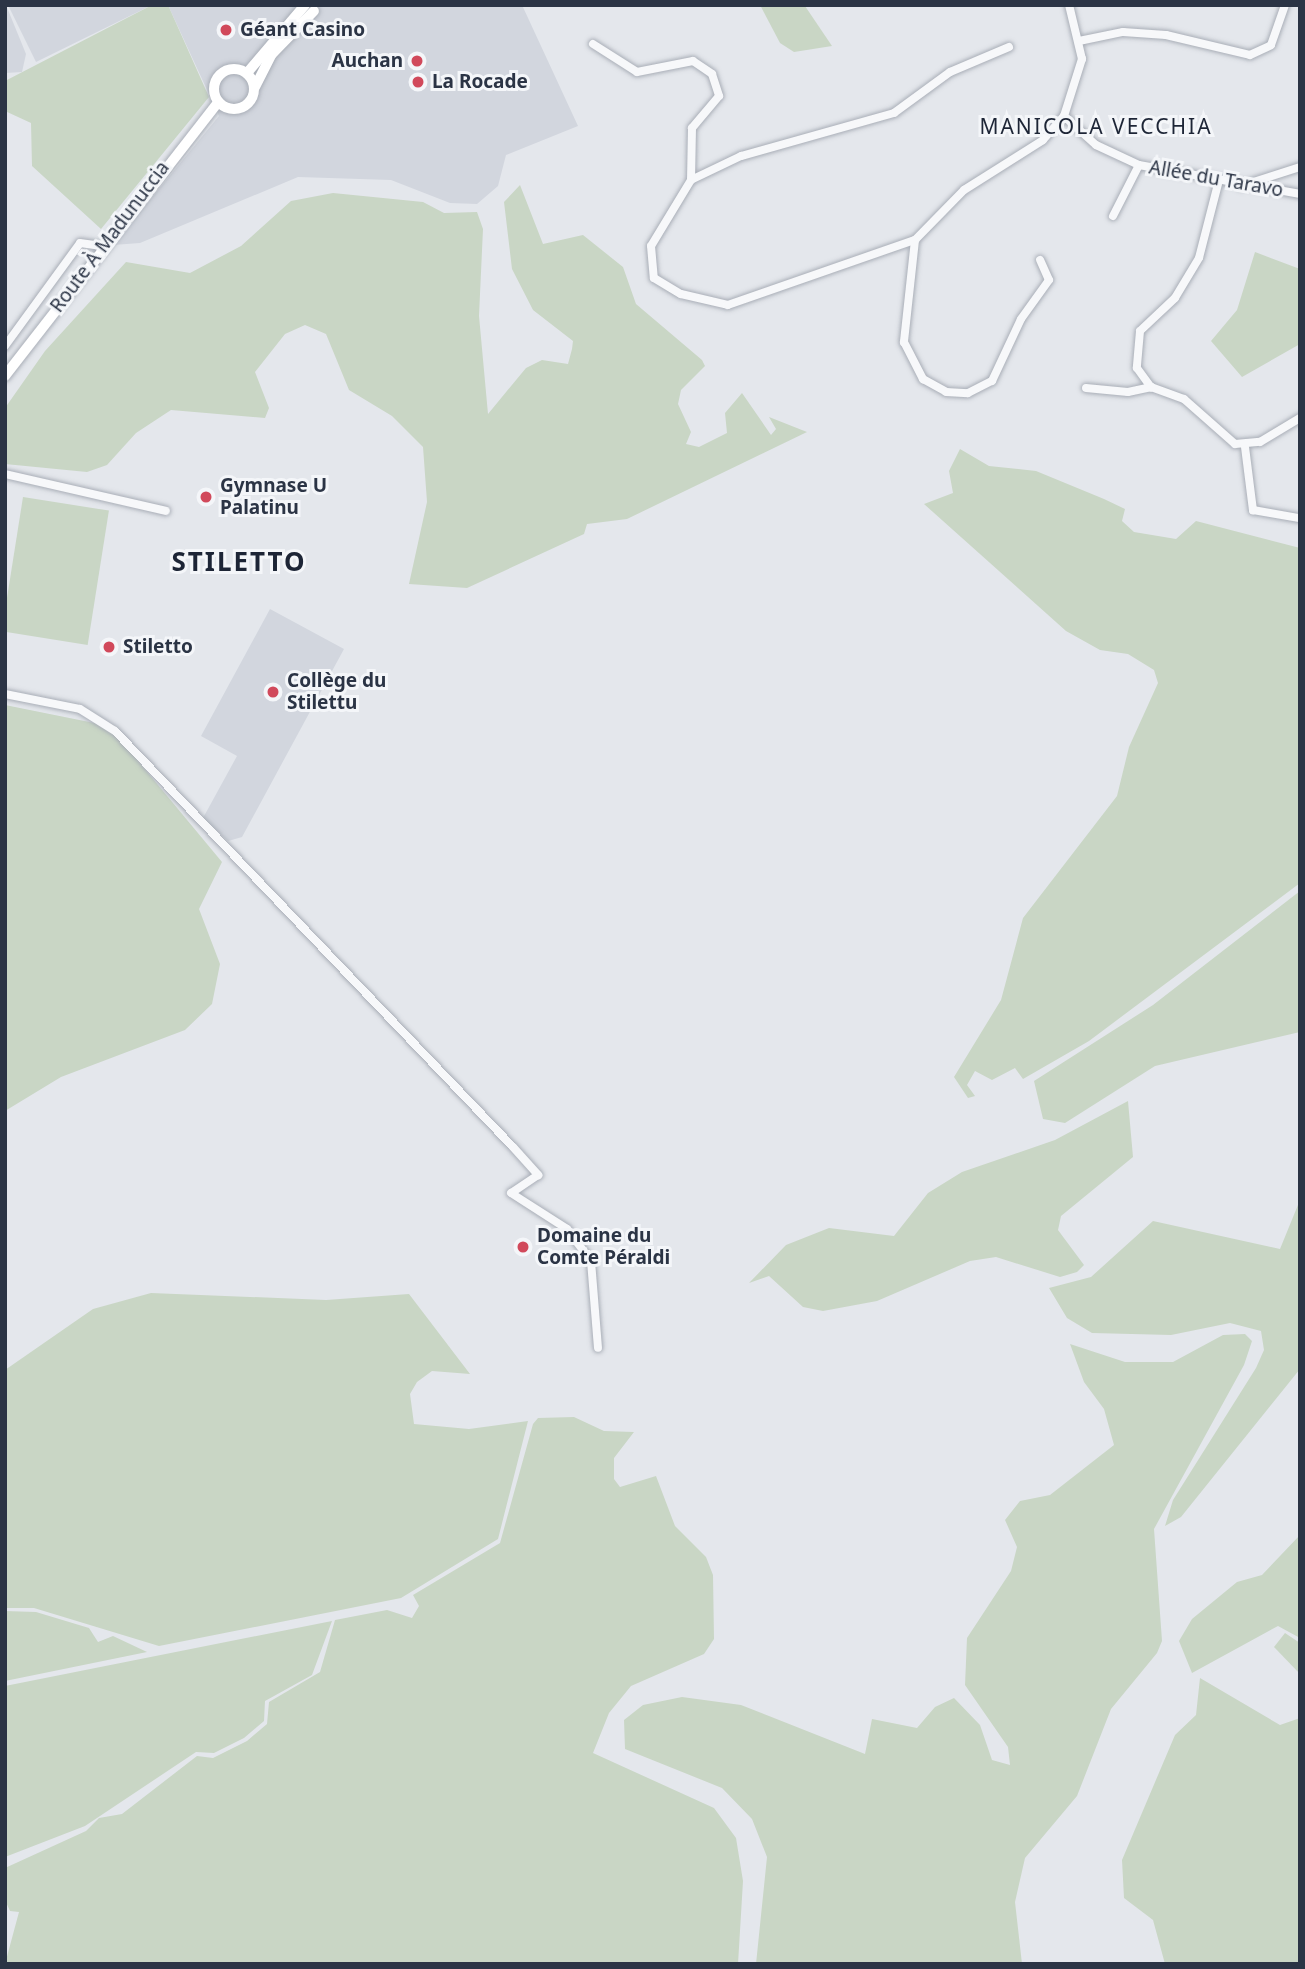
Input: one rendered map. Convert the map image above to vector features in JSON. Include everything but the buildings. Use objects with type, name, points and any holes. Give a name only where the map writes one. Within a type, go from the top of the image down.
[{"type":"main road","points":[[255,90],[247,73],[309,8]]},
{"type":"main road","points":[[218,102],[241,108],[255,90],[260,70],[309,8]]},
{"type":"main road","name":"Route À Madunuccia","points":[[5,376],[102,246],[218,102],[220,75],[247,73]]},
{"type":"street","points":[[1009,47],[950,72],[894,113],[741,156],[691,180],[659,228],[648,264],[661,286],[691,297],[743,302],[915,240],[964,190],[1043,140],[1064,116],[1080,79],[1079,41],[1069,5]]},
{"type":"street","points":[[1079,41],[1123,33],[1166,35],[1250,55],[1271,45],[1285,5]]},
{"type":"street","points":[[593,44],[636,72],[692,61],[712,74],[719,96],[692,128],[691,180]]},
{"type":"street","name":"Allée du Taravo","points":[[1064,116],[1096,145],[1139,166],[1218,184],[1300,194]]},
{"type":"street","points":[[1113,216],[1139,166]]},
{"type":"street","points":[[1238,187],[1300,167]]},
{"type":"street","points":[[1151,387],[1137,368],[1140,331],[1188,280],[1218,184]]},
{"type":"street","points":[[915,240],[904,342],[923,379],[946,392],[968,393],[996,375],[1021,319],[1049,280],[1040,260]]},
{"type":"street","points":[[5,346],[80,243],[102,246]]},
{"type":"street","points":[[1086,388],[1128,392],[1151,387],[1184,399],[1245,447],[1253,510],[1299,518]]},
{"type":"street","points":[[1245,447],[1300,418]]},
{"type":"street","points":[[5,474],[166,511]]},
{"type":"street","points":[[5,694],[80,709],[115,730],[513,1147],[538,1175],[511,1193],[568,1229],[591,1261],[598,1348]]},
{"type":"shaded area","points":[[6,5],[26,54],[22,72],[5,73]]},
{"type":"shaded area","points":[[8,5],[152,5],[36,62]]},
{"type":"shaded area","points":[[168,5],[522,5],[578,126],[506,155],[498,186],[477,204],[450,203],[391,180],[298,177],[140,243],[113,245],[219,116]]},
{"type":"shaded area","name":"Collège du Stilettu","points":[[270,609],[344,649],[242,837],[228,841],[203,818],[237,756],[201,736]]},
{"type":"green space","points":[[152,5],[168,5],[209,97],[101,229],[32,166],[31,123],[5,111],[5,81]]},
{"type":"green space","points":[[760,5],[805,6],[832,46],[794,52],[780,43]]},
{"type":"green space","points":[[520,185],[543,244],[583,235],[623,267],[636,304],[702,360],[705,366],[681,390],[678,404],[691,432],[686,444],[699,447],[727,433],[725,413],[742,393],[771,435],[776,429],[769,417],[807,432],[627,519],[587,524],[584,534],[467,588],[409,584],[427,502],[423,447],[392,416],[349,390],[326,334],[305,325],[285,334],[255,372],[269,408],[265,418],[171,410],[136,433],[107,465],[87,472],[5,464],[5,408],[45,351],[126,262],[190,273],[241,246],[291,201],[333,193],[423,202],[444,213],[477,212],[483,229],[479,316],[488,414],[526,368],[542,360],[568,364],[572,349],[573,341],[533,310],[512,269],[504,202]]},
{"type":"green space","points":[[1255,252],[1300,269],[1300,344],[1242,377],[1211,341],[1237,310]]},
{"type":"green space","points":[[960,449],[989,466],[1036,471],[1125,509],[1122,521],[1134,532],[1176,539],[1196,521],[1300,548],[1300,883],[1089,1041],[1023,1079],[1015,1068],[992,1080],[975,1071],[967,1085],[975,1096],[968,1098],[954,1077],[1001,1000],[1023,918],[1117,796],[1129,747],[1158,683],[1154,670],[1128,654],[1100,650],[1066,631],[924,504],[953,493],[949,471]]},
{"type":"green space","points":[[23,497],[109,511],[88,645],[5,632],[5,611]]},
{"type":"green space","points":[[5,705],[109,726],[222,862],[199,909],[220,964],[212,1004],[185,1030],[61,1077],[5,1111]]},
{"type":"green space","points":[[1300,891],[1300,1032],[1155,1066],[1065,1123],[1043,1119],[1034,1081],[1153,1005]]},
{"type":"green space","points":[[1128,1101],[1133,1157],[1061,1216],[1058,1230],[1084,1265],[1077,1272],[1060,1277],[996,1257],[970,1261],[877,1301],[823,1311],[803,1307],[769,1276],[749,1283],[786,1245],[829,1228],[894,1236],[928,1193],[962,1172],[1055,1140]]},
{"type":"green space","points":[[1300,1200],[1300,1369],[1181,1517],[1165,1526],[1173,1500],[1256,1368],[1264,1350],[1261,1331],[1230,1323],[1171,1335],[1092,1333],[1067,1318],[1049,1288],[1091,1277],[1153,1221],[1280,1249]]},
{"type":"green space","points":[[151,1293],[326,1300],[409,1294],[470,1374],[432,1371],[417,1382],[410,1394],[414,1424],[469,1429],[528,1421],[498,1539],[401,1598],[159,1646],[34,1608],[5,1608],[5,1370],[93,1309]]},
{"type":"green space","points":[[1245,1334],[1252,1341],[1244,1365],[1154,1529],[1162,1641],[1157,1653],[1111,1709],[1077,1796],[1025,1858],[1015,1902],[1022,1964],[756,1964],[767,1857],[752,1819],[722,1788],[625,1749],[624,1720],[643,1705],[682,1697],[741,1705],[865,1754],[872,1719],[917,1728],[935,1707],[954,1698],[980,1725],[992,1760],[1010,1765],[1008,1747],[965,1685],[967,1638],[1011,1571],[1017,1547],[1005,1520],[1020,1501],[1050,1495],[1114,1445],[1104,1409],[1084,1382],[1070,1344],[1125,1362],[1173,1362],[1223,1335]]},
{"type":"green space","points":[[574,1417],[604,1431],[634,1432],[614,1458],[614,1479],[620,1487],[656,1476],[675,1526],[706,1557],[713,1575],[714,1639],[704,1654],[631,1686],[609,1713],[593,1753],[714,1808],[736,1838],[743,1881],[738,1964],[5,1964],[19,1912],[10,1911],[5,1900],[5,1868],[86,1831],[99,1818],[122,1814],[197,1756],[213,1758],[247,1741],[267,1724],[269,1702],[320,1672],[335,1620],[387,1610],[412,1618],[419,1606],[413,1595],[500,1543],[533,1424],[538,1418]]},
{"type":"green space","points":[[1300,1535],[1300,1638],[1278,1626],[1192,1673],[1179,1641],[1192,1619],[1237,1582],[1262,1575]]},
{"type":"green space","points":[[5,1611],[36,1612],[89,1628],[98,1642],[113,1636],[147,1652],[5,1681]]},
{"type":"green space","points":[[332,1621],[312,1675],[265,1701],[264,1721],[244,1738],[214,1753],[196,1752],[85,1826],[5,1857],[5,1686]]},
{"type":"green space","points":[[1285,1633],[1300,1643],[1300,1674],[1274,1647]]},
{"type":"green space","points":[[1200,1678],[1280,1725],[1300,1718],[1300,1964],[1165,1964],[1153,1920],[1124,1898],[1122,1860],[1175,1735],[1196,1715]]},
{"type":"place","name":"Géant Casino","points":[[226,30]]},
{"type":"place","name":"Auchan","points":[[417,61]]},
{"type":"place","name":"La Rocade","points":[[418,82]]},
{"type":"place","name":"Gymnase U Palatinu","points":[[206,497]]},
{"type":"place","name":"Stiletto","points":[[109,647]]},
{"type":"place","name":"Collège du Stilettu","points":[[273,692]]},
{"type":"place","name":"Domaine du Comte Péraldi","points":[[523,1247]]},
{"type":"district","name":"MANICOLA VECCHIA","points":[[1096,126]]},
{"type":"district","name":"STILETTO","points":[[239,562]]}]
